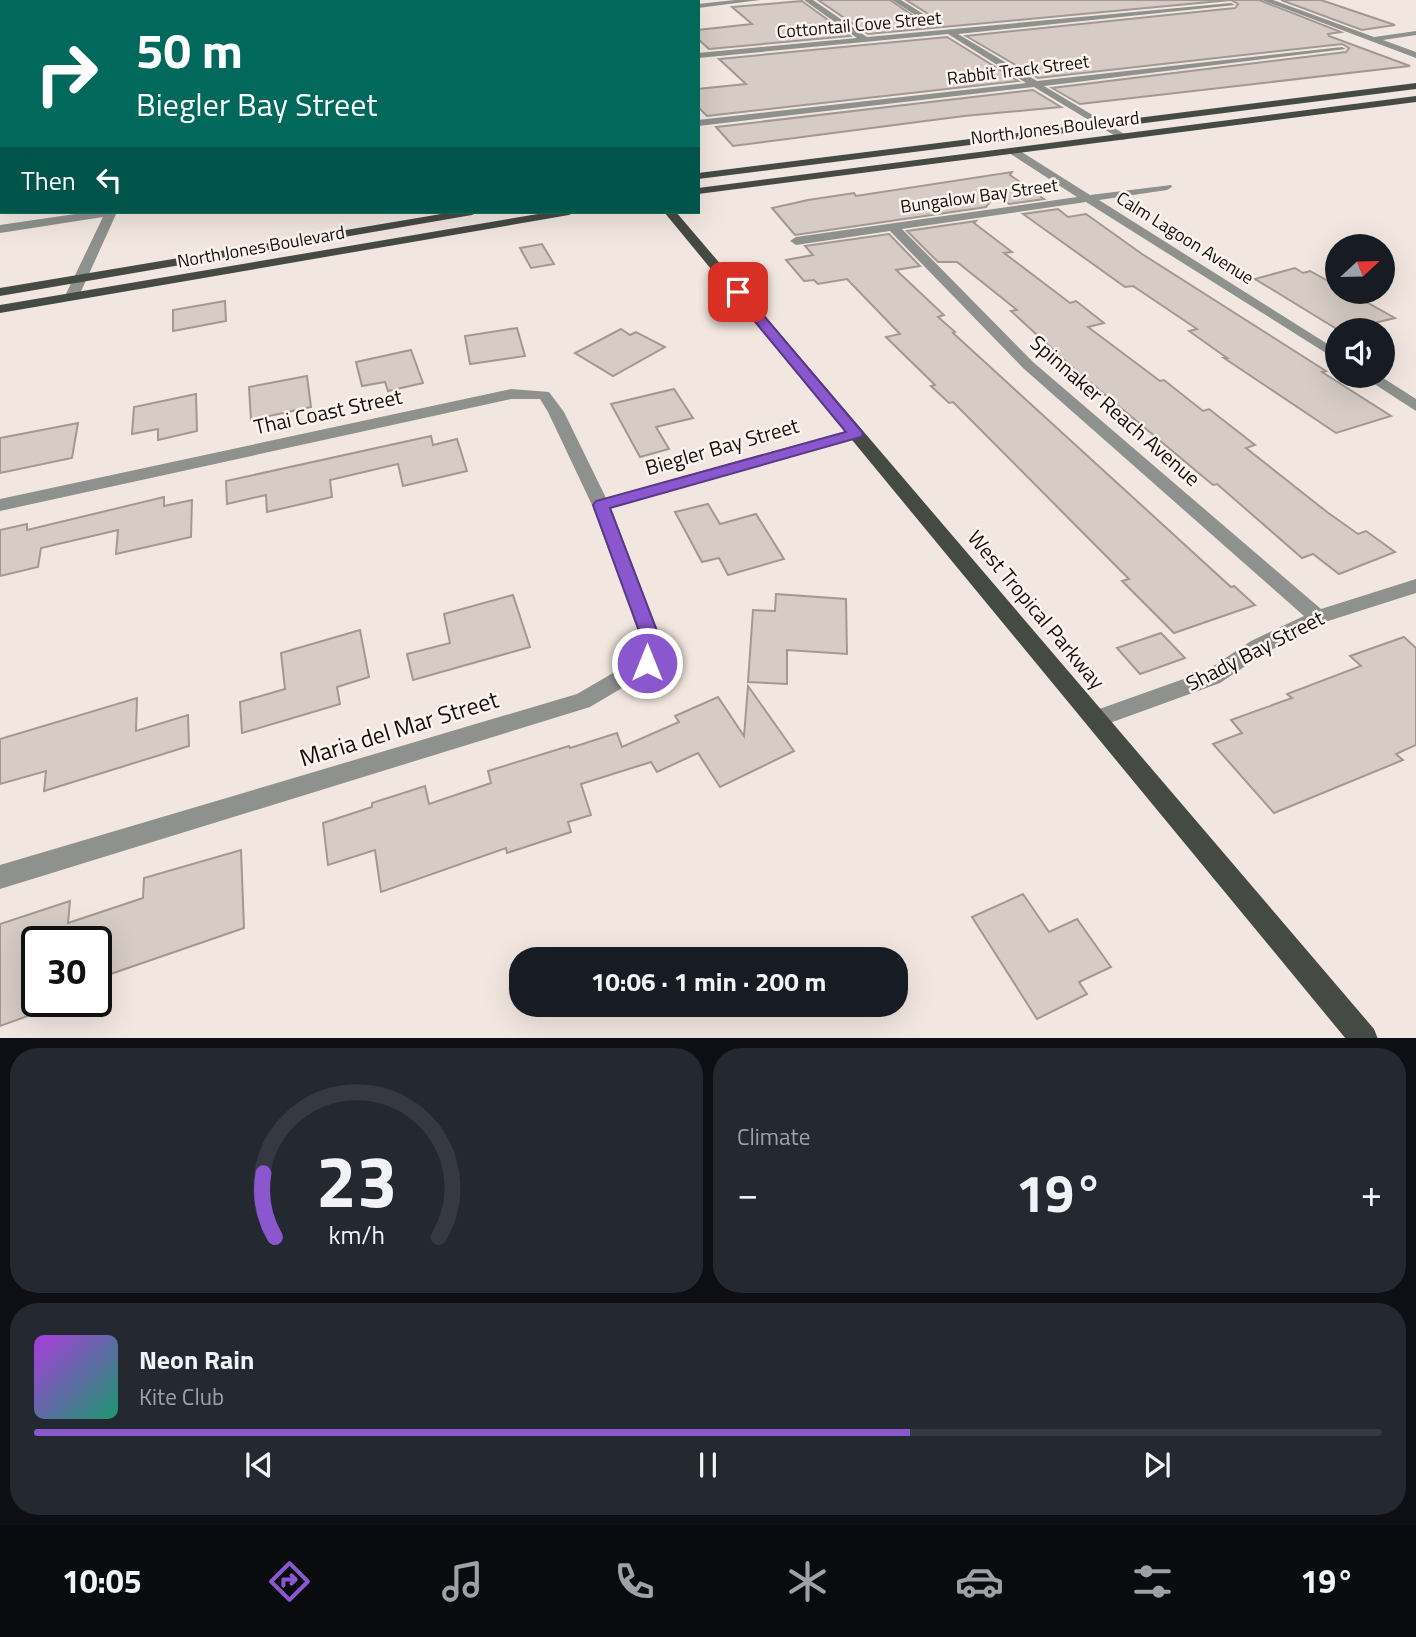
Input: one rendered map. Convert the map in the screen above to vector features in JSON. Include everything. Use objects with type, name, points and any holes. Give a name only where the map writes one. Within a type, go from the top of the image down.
[{"type":"main road","name":"North Jones Boulevard","points":[[700,176],[1416,86]]},
{"type":"main road","name":"North Jones Boulevard","points":[[700,191],[1416,99]]},
{"type":"main road","name":"North Jones Boulevard","points":[[0,292],[460,214]]},
{"type":"main road","name":"North Jones Boulevard","points":[[0,309],[557,214]]},
{"type":"main road","name":"West Tropical Parkway","points":[[672,214],[1364,1038]]},
{"type":"street","points":[[700,6],[756,0]]},
{"type":"street","points":[[808,0],[865,40]]},
{"type":"street","points":[[897,0],[926,18]]},
{"type":"street","points":[[1266,0],[1416,55]]},
{"type":"street","name":"Cottontail Cove Street","points":[[700,56],[1231,5]]},
{"type":"street","points":[[951,33],[1122,137]]},
{"type":"street","points":[[1372,39],[1416,33]]},
{"type":"street","name":"Rabbit Track Street","points":[[700,122],[1342,49]]},
{"type":"street","name":"Calm Lagoon Avenue","points":[[1013,151],[1325,348]]},
{"type":"street","name":"Bungalow Bay Street","points":[[796,241],[1167,187]]},
{"type":"street","points":[[0,229],[98,214]]},
{"type":"street","points":[[72,296],[110,214]]},
{"type":"street","name":"Spinnaker Reach Avenue","points":[[893,227],[1028,365],[1318,617]]},
{"type":"street","points":[[1387,388],[1416,406]]},
{"type":"street","name":"Thai Coast Street","points":[[0,505],[512,394],[544,395],[601,505]]},
{"type":"street","name":"Biegler Bay Street","points":[[601,505],[856,433]]},
{"type":"street","name":"Maria del Mar Street","points":[[0,877],[583,701],[647,663],[648,631],[601,505]]},
{"type":"street","name":"Shady Bay Street","points":[[1096,719],[1213,677],[1258,647],[1318,617],[1416,586]]},
{"type":"building","points":[[818,0],[890,0],[924,23],[933,17],[906,0],[1231,0],[868,34]]},
{"type":"building","points":[[1231,0],[1259,0],[1341,32],[1328,34],[1329,36],[1410,66],[1080,104],[1052,88],[1346,52],[1349,48],[1342,44],[1038,78],[966,36],[1235,8],[1238,4]]},
{"type":"building","points":[[1281,0],[1321,0],[1395,25],[1362,30]]},
{"type":"building","points":[[802,1],[850,36],[709,49],[700,41],[700,30],[752,24],[732,7]]},
{"type":"building","points":[[947,37],[1018,81],[707,116],[700,109],[700,89],[746,84],[719,59]]},
{"type":"building","points":[[1033,90],[1061,107],[964,116],[733,146],[716,127]]},
{"type":"building","points":[[1012,172],[1010,175],[1044,199],[1009,204],[996,194],[986,207],[795,235],[772,208],[854,193],[856,196]]},
{"type":"building","points":[[1058,209],[1068,217],[1086,214],[1142,254],[1325,370],[1322,372],[1325,374],[1325,388],[1347,388],[1391,416],[1336,433],[1224,358],[1227,358],[1189,331],[1197,329],[1133,286],[1125,287],[1023,214]]},
{"type":"building","points":[[976,221],[974,223],[1012,252],[1004,253],[1070,303],[1076,301],[1104,323],[1088,327],[1203,411],[1209,409],[1255,445],[1246,448],[1327,512],[1358,534],[1366,531],[1395,552],[1339,574],[1313,554],[1302,558],[1217,484],[1213,485],[1073,368],[1011,311],[1017,310],[957,262],[938,262],[907,231]]},
{"type":"building","points":[[889,234],[920,266],[896,270],[944,315],[938,317],[955,332],[953,333],[1231,587],[1234,586],[1255,605],[1174,633],[1122,581],[1129,579],[953,402],[949,403],[931,386],[935,385],[886,337],[900,334],[847,279],[818,284],[814,280],[804,281],[786,260],[813,255],[805,246]]},
{"type":"building","points":[[542,244],[554,264],[531,268],[520,248]]},
{"type":"building","points":[[1295,268],[1303,273],[1310,271],[1325,279],[1325,304],[1370,304],[1395,318],[1325,318],[1325,322],[1255,279]]},
{"type":"building","points":[[225,301],[226,321],[173,331],[173,310]]},
{"type":"building","points":[[517,328],[525,356],[470,364],[465,336]]},
{"type":"building","points":[[621,329],[630,335],[636,332],[665,347],[613,376],[575,353]]},
{"type":"building","points":[[411,350],[423,383],[388,391],[385,382],[362,386],[356,362]]},
{"type":"building","points":[[307,376],[311,407],[251,420],[249,387]]},
{"type":"building","points":[[674,389],[693,418],[656,427],[669,449],[640,457],[611,404]]},
{"type":"building","points":[[196,394],[197,431],[158,440],[158,429],[132,434],[134,407]]},
{"type":"building","points":[[78,423],[72,458],[0,473],[0,438]]},
{"type":"building","points":[[431,436],[433,445],[457,439],[467,471],[403,486],[398,464],[330,480],[332,497],[267,512],[266,495],[227,504],[226,481]]},
{"type":"building","points":[[164,497],[164,506],[192,500],[191,537],[116,554],[118,530],[41,548],[38,567],[0,576],[0,530],[27,524],[27,530]]},
{"type":"building","points":[[708,504],[720,524],[756,514],[784,559],[728,575],[719,558],[702,562],[675,512]]},
{"type":"building","points":[[776,594],[846,599],[847,654],[787,650],[787,684],[748,682],[753,610],[775,611]]},
{"type":"building","points":[[513,595],[530,647],[413,680],[407,654],[450,643],[444,614]]},
{"type":"building","points":[[360,630],[369,677],[337,687],[340,704],[242,733],[240,702],[285,689],[281,653]]},
{"type":"building","points":[[1161,633],[1185,658],[1140,674],[1117,648]]},
{"type":"building","points":[[1404,637],[1416,648],[1416,745],[1396,754],[1403,760],[1274,813],[1213,744],[1242,733],[1231,720],[1292,698],[1287,694],[1361,666],[1350,656]]},
{"type":"building","points":[[748,686],[794,751],[720,787],[698,753],[657,772],[651,762],[581,784],[591,815],[568,822],[571,832],[507,853],[506,848],[381,892],[375,850],[328,865],[323,823],[425,786],[429,804],[491,783],[488,771],[569,746],[570,748],[617,733],[622,747],[679,722],[675,716],[718,697],[744,736]]},
{"type":"building","points":[[137,698],[136,731],[188,715],[189,746],[44,791],[46,771],[0,784],[0,739]]},
{"type":"building","points":[[241,850],[244,928],[112,973],[112,926],[21,926],[21,1017],[25,1017],[0,1026],[0,924],[70,901],[68,923],[143,898],[144,878]]},
{"type":"building","points":[[1023,894],[1049,932],[1077,919],[1111,967],[1079,982],[1087,994],[1037,1019],[972,917]]},
{"type":"route","points":[[647,663],[648,631],[601,505],[856,433],[738,292]]}]
